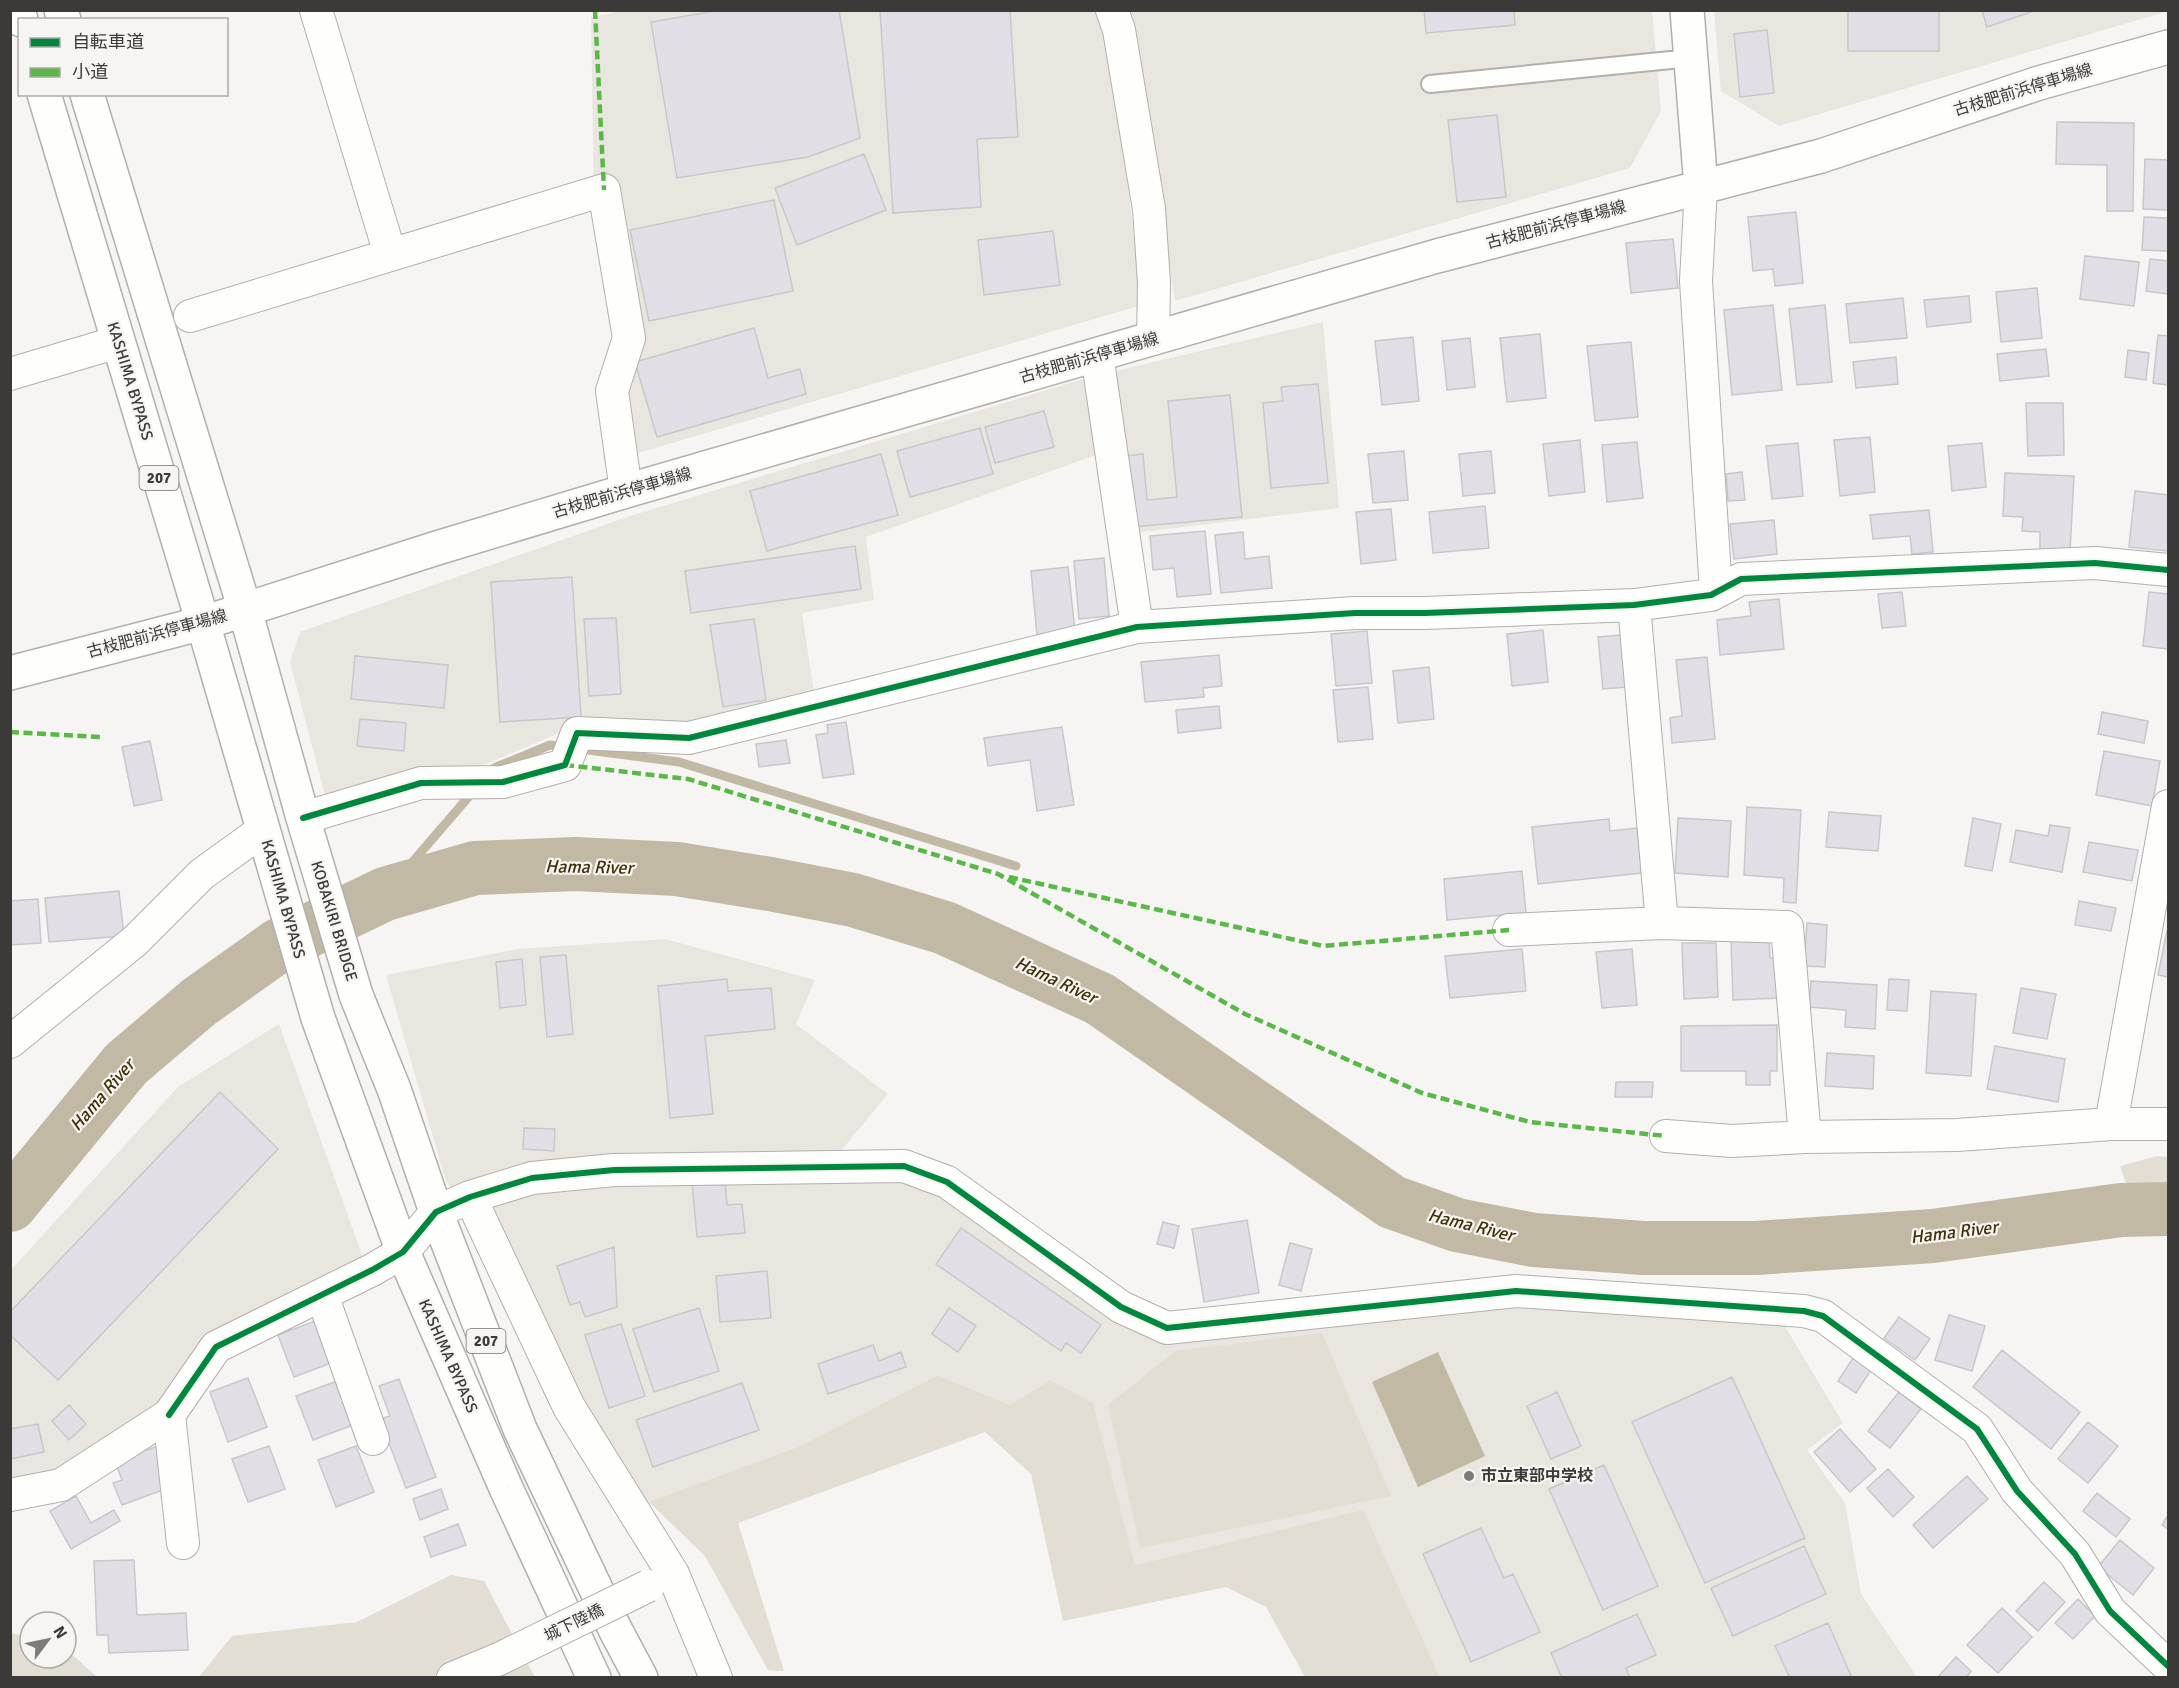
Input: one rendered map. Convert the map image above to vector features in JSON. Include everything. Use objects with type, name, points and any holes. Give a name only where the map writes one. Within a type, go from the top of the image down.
[{"type":"main road","points":[[1687,10],[1701,187]]},
{"type":"main road","name":"古枝肥前浜停車場線","points":[[10,673],[203,623],[437,548],[626,491],[1437,256],[1821,156],[2039,83],[2169,47]]},
{"type":"main road","name":"KASHIMA BYPASS","points":[[45,96],[203,623],[318,1017],[403,1252],[506,1488],[594,1677]]},
{"type":"main road","name":"207","points":[[88,96],[244,610],[307,832]]},
{"type":"main road","name":"KOBAKIRI BRIDGE","points":[[307,832],[356,995],[394,1089],[436,1212]]},
{"type":"main road","name":"207","points":[[436,1212],[520,1429],[610,1618],[641,1677]]},
{"type":"street","points":[[316,10],[390,254]]},
{"type":"street","points":[[1112,10],[1119,30],[1149,209],[1154,283],[1153,339]]},
{"type":"street","points":[[1701,187],[1696,281],[1716,591]]},
{"type":"street","points":[[190,316],[604,190],[629,338],[612,391],[626,491]]},
{"type":"street","points":[[10,374],[118,342]]},
{"type":"street","points":[[1097,356],[1137,627]]},
{"type":"street","points":[[307,832],[421,783],[503,782],[565,765],[577,733],[689,738],[1137,627],[1355,612],[1425,613],[1634,605],[1711,595],[1742,579],[2095,563],[2169,570]]},
{"type":"street","points":[[1634,605],[1662,923]]},
{"type":"street","points":[[2111,1124],[2166,840],[2169,806]]},
{"type":"street","points":[[10,1042],[135,941],[202,874],[263,830]]},
{"type":"street","points":[[1509,930],[1662,923],[1788,927],[1805,1137]]},
{"type":"street","points":[[1666,1136],[1732,1141],[1805,1137],[1957,1135],[2111,1124],[2169,1124]]},
{"type":"street","points":[[10,1495],[61,1485],[169,1416],[216,1347],[372,1270],[403,1252],[436,1212],[470,1197],[532,1178],[614,1170],[904,1166],[946,1182],[1121,1307],[1167,1328],[1516,1291],[1804,1311],[1823,1316],[1977,1429],[2017,1491],[2075,1554],[2109,1611],[2169,1666]]},
{"type":"street","points":[[470,1197],[569,1407],[660,1580],[716,1677]]},
{"type":"street","points":[[322,1295],[373,1439]]},
{"type":"street","points":[[169,1416],[183,1543]]},
{"type":"street","name":"城下陸橋","points":[[453,1677],[499,1659],[660,1580]]},
{"type":"lane","points":[[1430,84],[1691,58]]},
{"type":"shaded area","points":[[628,10],[1100,11],[1111,41],[1142,305],[604,463],[601,383],[620,337],[594,199],[591,17]]},
{"type":"shaded area","points":[[1124,11],[1652,11],[1661,111],[1630,168],[1175,301],[1131,28]]},
{"type":"shaded area","points":[[1714,11],[2168,11],[1779,126],[1721,91]]},
{"type":"shaded area","points":[[1323,322],[1339,508],[1110,536],[1099,454],[866,537],[874,600],[802,613],[815,699],[680,732],[569,729],[467,772],[326,799],[290,662],[300,632],[630,516],[1090,377]]},
{"type":"shaded area","points":[[665,939],[815,980],[796,1024],[888,1094],[840,1152],[922,1159],[1170,1343],[1516,1300],[1783,1323],[1843,1423],[1807,1450],[1845,1503],[1861,1594],[1917,1677],[1440,1677],[1362,1511],[1135,1565],[1093,1404],[1050,1380],[1010,1405],[938,1375],[798,1447],[624,1512],[550,1407],[444,1175],[386,975],[517,949]]},
{"type":"shaded area","points":[[279,1024],[365,1263],[218,1335],[170,1403],[55,1469],[11,1481],[10,1271],[178,1087]]},
{"type":"shaded area","points":[[2157,1156],[2168,1157],[2168,1193],[2129,1192],[2120,1166]]},
{"type":"shaded area","points":[[2129,1192],[2168,1193],[2168,1223],[2125,1222],[1967,1246],[1963,1205]]},
{"type":"shaded area","points":[[2125,1222],[2168,1223],[2168,1230]]},
{"type":"shaded area","points":[[1322,1333],[1391,1496],[1140,1548],[1108,1405],[1175,1351]]},
{"type":"shaded area","points":[[1438,1352],[1485,1456],[1418,1487],[1372,1382]]},
{"type":"shaded area","points":[[938,1375],[1010,1405],[1050,1380],[1093,1403],[1135,1565],[1363,1510],[1440,1677],[1305,1677],[1266,1607],[1226,1587],[1063,1621],[1031,1474],[985,1432],[738,1523],[784,1671],[768,1670],[705,1556],[649,1502],[798,1447]]},
{"type":"shaded area","points":[[451,1575],[484,1581],[535,1677],[198,1678],[232,1636],[357,1622]]},
{"type":"shaded area","points":[[11,1633],[18,1635],[18,1670],[78,1670],[78,1660],[97,1677],[11,1677]]},
{"type":"building","points":[[721,10],[839,10],[860,138],[808,157],[677,178],[651,22]]},
{"type":"building","points":[[880,10],[1010,10],[1018,137],[977,139],[981,207],[893,213]]},
{"type":"building","points":[[1424,10],[1514,10],[1515,25],[1426,33]]},
{"type":"building","points":[[1848,10],[1939,10],[1939,51],[1848,51]]},
{"type":"building","points":[[1982,10],[2037,10],[1987,27]]},
{"type":"building","points":[[1767,30],[1774,93],[1740,97],[1734,34]]},
{"type":"building","points":[[1497,115],[1506,197],[1457,202],[1448,120]]},
{"type":"building","points":[[2057,122],[2134,123],[2133,211],[2107,211],[2107,165],[2056,164]]},
{"type":"building","points":[[864,154],[886,210],[797,245],[775,188]]},
{"type":"building","points":[[2145,159],[2168,160],[2168,210],[2143,209]]},
{"type":"building","points":[[774,200],[793,291],[649,321],[630,230]]},
{"type":"building","points":[[1796,212],[1803,283],[1775,286],[1773,269],[1753,271],[1748,217]]},
{"type":"building","points":[[2144,217],[2168,218],[2168,251],[2142,250]]},
{"type":"building","points":[[1053,231],[1060,285],[984,295],[978,240]]},
{"type":"building","points":[[1673,239],[1678,288],[1631,293],[1626,243]]},
{"type":"building","points":[[2085,256],[2139,262],[2134,306],[2080,299]]},
{"type":"building","points":[[2150,259],[2168,261],[2168,294],[2146,291]]},
{"type":"building","points":[[2037,288],[2042,338],[2001,342],[1996,292]]},
{"type":"building","points":[[1969,296],[1971,322],[1927,327],[1924,300]]},
{"type":"building","points":[[1903,298],[1907,338],[1850,343],[1846,304]]},
{"type":"building","points":[[1773,305],[1782,390],[1732,395],[1724,310]]},
{"type":"building","points":[[1825,305],[1832,382],[1797,385],[1789,309]]},
{"type":"building","points":[[754,328],[768,378],[800,369],[806,394],[657,437],[635,362]]},
{"type":"building","points":[[1540,334],[1546,398],[1507,402],[1500,338]]},
{"type":"building","points":[[2158,335],[2168,336],[2168,385],[2153,383]]},
{"type":"building","points":[[1413,337],[1419,401],[1382,405],[1375,341]]},
{"type":"building","points":[[1470,338],[1475,387],[1447,390],[1442,341]]},
{"type":"building","points":[[1631,342],[1638,417],[1595,421],[1587,346]]},
{"type":"building","points":[[2046,349],[2049,376],[2000,381],[1997,354]]},
{"type":"building","points":[[2128,350],[2149,353],[2146,380],[2125,377]]},
{"type":"building","points":[[1896,357],[1898,384],[1856,388],[1853,362]]},
{"type":"building","points":[[1318,384],[1328,483],[1271,488],[1263,403],[1283,401],[1281,387]]},
{"type":"building","points":[[1230,395],[1242,517],[1133,527],[1126,456],[1143,454],[1147,500],[1177,497],[1168,401]]},
{"type":"building","points":[[2026,403],[2063,403],[2064,455],[2028,456]]},
{"type":"building","points":[[1044,411],[1054,447],[995,463],[985,427]]},
{"type":"building","points":[[980,428],[993,474],[910,497],[897,451]]},
{"type":"building","points":[[1870,437],[1875,492],[1840,496],[1834,440]]},
{"type":"building","points":[[1580,440],[1585,492],[1549,496],[1543,444]]},
{"type":"building","points":[[1637,442],[1643,498],[1607,502],[1602,445]]},
{"type":"building","points":[[1798,443],[1803,496],[1772,499],[1766,446]]},
{"type":"building","points":[[1982,443],[1986,487],[1952,491],[1948,446]]},
{"type":"building","points":[[1404,451],[1408,500],[1373,503],[1368,454]]},
{"type":"building","points":[[1491,451],[1495,493],[1463,496],[1459,454]]},
{"type":"building","points":[[881,454],[898,515],[767,551],[750,491]]},
{"type":"building","points":[[1742,472],[1745,500],[1728,501],[1726,474]]},
{"type":"building","points":[[2005,473],[2074,476],[2070,552],[2040,550],[2040,532],[2022,531],[2023,517],[2003,516]]},
{"type":"building","points":[[2135,491],[2168,495],[2168,551],[2129,547]]},
{"type":"building","points":[[1485,506],[1489,548],[1433,553],[1429,512]]},
{"type":"building","points":[[1391,509],[1396,560],[1361,564],[1356,512]]},
{"type":"building","points":[[1929,510],[1933,552],[1912,554],[1910,536],[1873,539],[1870,515]]},
{"type":"building","points":[[1774,520],[1777,554],[1734,559],[1730,524]]},
{"type":"building","points":[[1205,531],[1211,594],[1177,597],[1174,568],[1153,570],[1150,536]]},
{"type":"building","points":[[1243,532],[1245,559],[1269,556],[1272,588],[1221,593],[1215,535]]},
{"type":"building","points":[[855,546],[861,589],[691,613],[685,571]]},
{"type":"building","points":[[1104,558],[1109,616],[1079,619],[1074,561]]},
{"type":"building","points":[[1068,567],[1075,631],[1037,635],[1031,571]]},
{"type":"building","points":[[572,577],[581,717],[500,722],[491,582]]},
{"type":"building","points":[[1902,592],[1906,626],[1882,628],[1878,594]]},
{"type":"building","points":[[2149,592],[2168,594],[2168,649],[2143,646]]},
{"type":"building","points":[[1779,599],[1784,649],[1720,655],[1717,620],[1751,616],[1749,602]]},
{"type":"building","points":[[616,618],[621,694],[589,696],[584,619]]},
{"type":"building","points":[[754,619],[766,700],[723,707],[710,625]]},
{"type":"building","points":[[1543,630],[1548,682],[1512,686],[1507,634]]},
{"type":"building","points":[[1367,631],[1372,683],[1336,686],[1331,634]]},
{"type":"building","points":[[1634,634],[1639,686],[1603,689],[1598,637]]},
{"type":"building","points":[[1219,655],[1222,686],[1203,688],[1204,697],[1145,702],[1141,662]]},
{"type":"building","points":[[355,656],[448,665],[444,708],[351,699]]},
{"type":"building","points":[[1707,657],[1715,739],[1672,743],[1670,718],[1682,716],[1676,660]]},
{"type":"building","points":[[1429,667],[1434,719],[1398,723],[1393,671]]},
{"type":"building","points":[[1368,687],[1373,739],[1338,742],[1333,690]]},
{"type":"building","points":[[1219,706],[1221,728],[1178,733],[1176,710]]},
{"type":"building","points":[[2102,712],[2148,721],[2144,743],[2098,734]]},
{"type":"building","points":[[360,719],[406,723],[404,751],[357,746]]},
{"type":"building","points":[[846,722],[854,774],[823,778],[816,735],[828,733],[827,725]]},
{"type":"building","points":[[1062,727],[1074,805],[1037,811],[1030,760],[988,766],[984,738]]},
{"type":"building","points":[[786,740],[790,763],[759,767],[756,744]]},
{"type":"building","points":[[150,741],[162,800],[134,806],[122,747]]},
{"type":"building","points":[[2104,751],[2160,761],[2152,806],[2096,795]]},
{"type":"building","points":[[1747,807],[1801,810],[1796,903],[1783,902],[1784,878],[1744,875]]},
{"type":"building","points":[[1829,812],[1881,816],[1878,851],[1826,847]]},
{"type":"building","points":[[1678,818],[1731,821],[1728,877],[1675,873]]},
{"type":"building","points":[[1973,818],[2001,824],[1992,871],[1965,866]]},
{"type":"building","points":[[1609,819],[1610,831],[1637,828],[1642,873],[1538,884],[1532,827]]},
{"type":"building","points":[[2050,825],[2070,828],[2062,872],[2010,862],[2016,830],[2048,836]]},
{"type":"building","points":[[2089,842],[2138,850],[2132,881],[2083,872]]},
{"type":"building","points":[[1522,871],[1526,913],[1447,920],[1444,879]]},
{"type":"building","points":[[119,891],[124,936],[49,942],[45,898]]},
{"type":"building","points":[[38,899],[41,943],[10,945],[10,901]]},
{"type":"building","points":[[2079,901],[2116,908],[2111,931],[2075,925]]},
{"type":"building","points":[[1807,923],[1827,925],[1825,967],[1804,966]]},
{"type":"building","points":[[2168,931],[2168,977],[2158,975]]},
{"type":"building","points":[[1769,939],[1770,958],[1782,958],[1783,998],[1733,1000],[1731,940]]},
{"type":"building","points":[[1682,943],[1716,943],[1718,997],[1684,999]]},
{"type":"building","points":[[1522,949],[1526,991],[1450,998],[1445,956]]},
{"type":"building","points":[[1632,949],[1637,1005],[1602,1008],[1596,952]]},
{"type":"building","points":[[566,955],[573,1034],[547,1037],[540,957]]},
{"type":"building","points":[[522,959],[526,1005],[500,1008],[496,962]]},
{"type":"building","points":[[727,979],[728,991],[771,988],[775,1029],[705,1036],[713,1114],[670,1118],[658,986]]},
{"type":"building","points":[[1889,979],[1909,980],[1907,1011],[1887,1010]]},
{"type":"building","points":[[1811,981],[1877,985],[1875,1029],[1845,1027],[1846,1010],[1809,1007]]},
{"type":"building","points":[[2021,988],[2056,994],[2047,1039],[2013,1033]]},
{"type":"building","points":[[1931,991],[1976,994],[1971,1076],[1926,1073]]},
{"type":"building","points":[[1777,1025],[1777,1071],[1770,1071],[1770,1085],[1746,1085],[1746,1071],[1681,1071],[1681,1026]]},
{"type":"building","points":[[1995,1046],[2065,1059],[2058,1102],[1987,1089]]},
{"type":"building","points":[[1827,1053],[1874,1056],[1873,1089],[1825,1086]]},
{"type":"building","points":[[1616,1082],[1653,1082],[1652,1097],[1615,1097]]},
{"type":"building","points":[[220,1092],[278,1149],[58,1380],[10,1335],[10,1312]]},
{"type":"building","points":[[524,1128],[555,1129],[554,1151],[523,1149]]},
{"type":"building","points":[[725,1180],[727,1205],[742,1204],[745,1233],[697,1237],[692,1182]]},
{"type":"building","points":[[1247,1220],[1259,1293],[1204,1302],[1192,1229]]},
{"type":"building","points":[[1163,1222],[1179,1226],[1174,1248],[1157,1244]]},
{"type":"building","points":[[961,1228],[1101,1325],[1081,1353],[1066,1343],[1061,1351],[936,1264]]},
{"type":"building","points":[[1290,1243],[1312,1249],[1301,1291],[1279,1285]]},
{"type":"building","points":[[614,1247],[617,1307],[585,1317],[580,1302],[570,1305],[557,1266]]},
{"type":"building","points":[[767,1271],[771,1318],[720,1322],[716,1276]]},
{"type":"building","points":[[699,1308],[719,1371],[654,1392],[633,1329]]},
{"type":"building","points":[[949,1308],[976,1326],[958,1352],[932,1334]]},
{"type":"building","points":[[1949,1315],[1985,1326],[1972,1371],[1935,1360]]},
{"type":"building","points":[[1899,1317],[1930,1339],[1915,1360],[1884,1338]]},
{"type":"building","points":[[315,1321],[331,1363],[294,1377],[278,1335]]},
{"type":"building","points":[[621,1324],[645,1396],[609,1408],[585,1335]]},
{"type":"building","points":[[873,1345],[879,1361],[901,1352],[906,1367],[828,1394],[818,1364]]},
{"type":"building","points":[[2002,1350],[2080,1412],[2051,1449],[1973,1387]]},
{"type":"building","points":[[1853,1358],[1871,1370],[1856,1393],[1838,1381]]},
{"type":"building","points":[[1732,1377],[1805,1538],[1705,1583],[1632,1422]]},
{"type":"building","points":[[248,1378],[267,1427],[228,1442],[210,1392]]},
{"type":"building","points":[[399,1379],[436,1477],[406,1488],[380,1419],[390,1416],[379,1386]]},
{"type":"building","points":[[337,1381],[353,1425],[313,1440],[296,1396]]},
{"type":"building","points":[[742,1383],[759,1430],[653,1467],[636,1420]]},
{"type":"building","points":[[1557,1392],[1581,1446],[1551,1459],[1527,1406]]},
{"type":"building","points":[[1899,1392],[1921,1409],[1890,1448],[1868,1431]]},
{"type":"building","points":[[69,1405],[86,1424],[69,1440],[52,1421]]},
{"type":"building","points":[[2088,1422],[2118,1446],[2088,1483],[2058,1459]]},
{"type":"building","points":[[38,1424],[44,1452],[10,1459],[10,1429]]},
{"type":"building","points":[[1840,1429],[1876,1469],[1850,1492],[1814,1452]]},
{"type":"building","points":[[158,1446],[168,1488],[122,1505],[113,1483],[122,1480],[115,1461]]},
{"type":"building","points":[[269,1446],[285,1489],[248,1502],[232,1459]]},
{"type":"building","points":[[356,1446],[374,1492],[336,1507],[318,1460]]},
{"type":"building","points":[[1604,1465],[1658,1586],[1603,1610],[1549,1489]]},
{"type":"building","points":[[1888,1469],[1914,1497],[1893,1517],[1867,1488]]},
{"type":"building","points":[[1967,1476],[1988,1499],[1933,1548],[1913,1525]]},
{"type":"building","points":[[441,1489],[448,1509],[420,1520],[413,1499]]},
{"type":"building","points":[[2097,1493],[2130,1519],[2116,1537],[2083,1511]]},
{"type":"building","points":[[76,1496],[91,1523],[114,1510],[120,1521],[71,1549],[50,1511]]},
{"type":"building","points":[[2168,1515],[2168,1529],[2162,1525]]},
{"type":"building","points":[[458,1524],[466,1545],[431,1557],[424,1537]]},
{"type":"building","points":[[1481,1528],[1504,1578],[1513,1574],[1540,1632],[1471,1662],[1423,1554]]},
{"type":"building","points":[[2120,1540],[2154,1568],[2133,1595],[2098,1567]]},
{"type":"building","points":[[1804,1546],[1826,1594],[1733,1636],[1711,1588]]},
{"type":"building","points":[[134,1560],[137,1615],[186,1613],[188,1650],[109,1653],[108,1635],[97,1635],[94,1561]]},
{"type":"building","points":[[2044,1582],[2065,1602],[2038,1631],[2016,1611]]},
{"type":"building","points":[[2078,1599],[2095,1616],[2073,1639],[2055,1623]]},
{"type":"building","points":[[2002,1608],[2032,1637],[1998,1673],[1967,1645]]},
{"type":"building","points":[[1637,1614],[1656,1655],[1626,1668],[1630,1678],[1562,1678],[1551,1653]]},
{"type":"building","points":[[1828,1623],[1852,1678],[1790,1678],[1775,1646]]},
{"type":"building","points":[[1956,1657],[1971,1671],[1966,1678],[1937,1678]]},
{"type":"waterway","points":[[494,768],[550,745],[679,762],[1016,866]]},
{"type":"waterway","points":[[385,894],[471,794]]},
{"type":"waterway","name":"Hama River","points":[[10,1205],[126,1064],[199,1002],[279,945],[385,894],[475,868],[576,864],[677,869],[770,884],[853,900],[945,928],[1100,999],[1392,1202],[1457,1225],[1534,1240],[1643,1248],[1755,1248],[1933,1236],[2121,1210],[2168,1209]]},
{"type":"marked path","points":[[595,10],[604,190]]},
{"type":"marked path","points":[[10,732],[101,737]]},
{"type":"marked path","points":[[565,765],[688,779],[998,874],[1245,1014],[1422,1093],[1530,1122],[1666,1136]]},
{"type":"marked path","points":[[1009,877],[1323,946],[1509,930]]},
{"type":"cycle path","points":[[303,818],[421,783],[503,782],[565,765],[577,733],[689,738],[1137,627],[1355,613],[1425,613],[1634,605],[1711,595],[1741,579],[2095,563],[2168,570]]},
{"type":"cycle path","points":[[169,1415],[216,1347],[372,1270],[403,1252],[436,1212],[470,1197],[532,1178],[614,1170],[904,1166],[947,1182],[1121,1307],[1167,1328],[1516,1291],[1804,1311],[1823,1316],[1977,1429],[2017,1491],[2075,1554],[2110,1611],[2168,1666]]},
{"type":"place","name":"市立東部中学校","points":[[1469,1476]]}]
